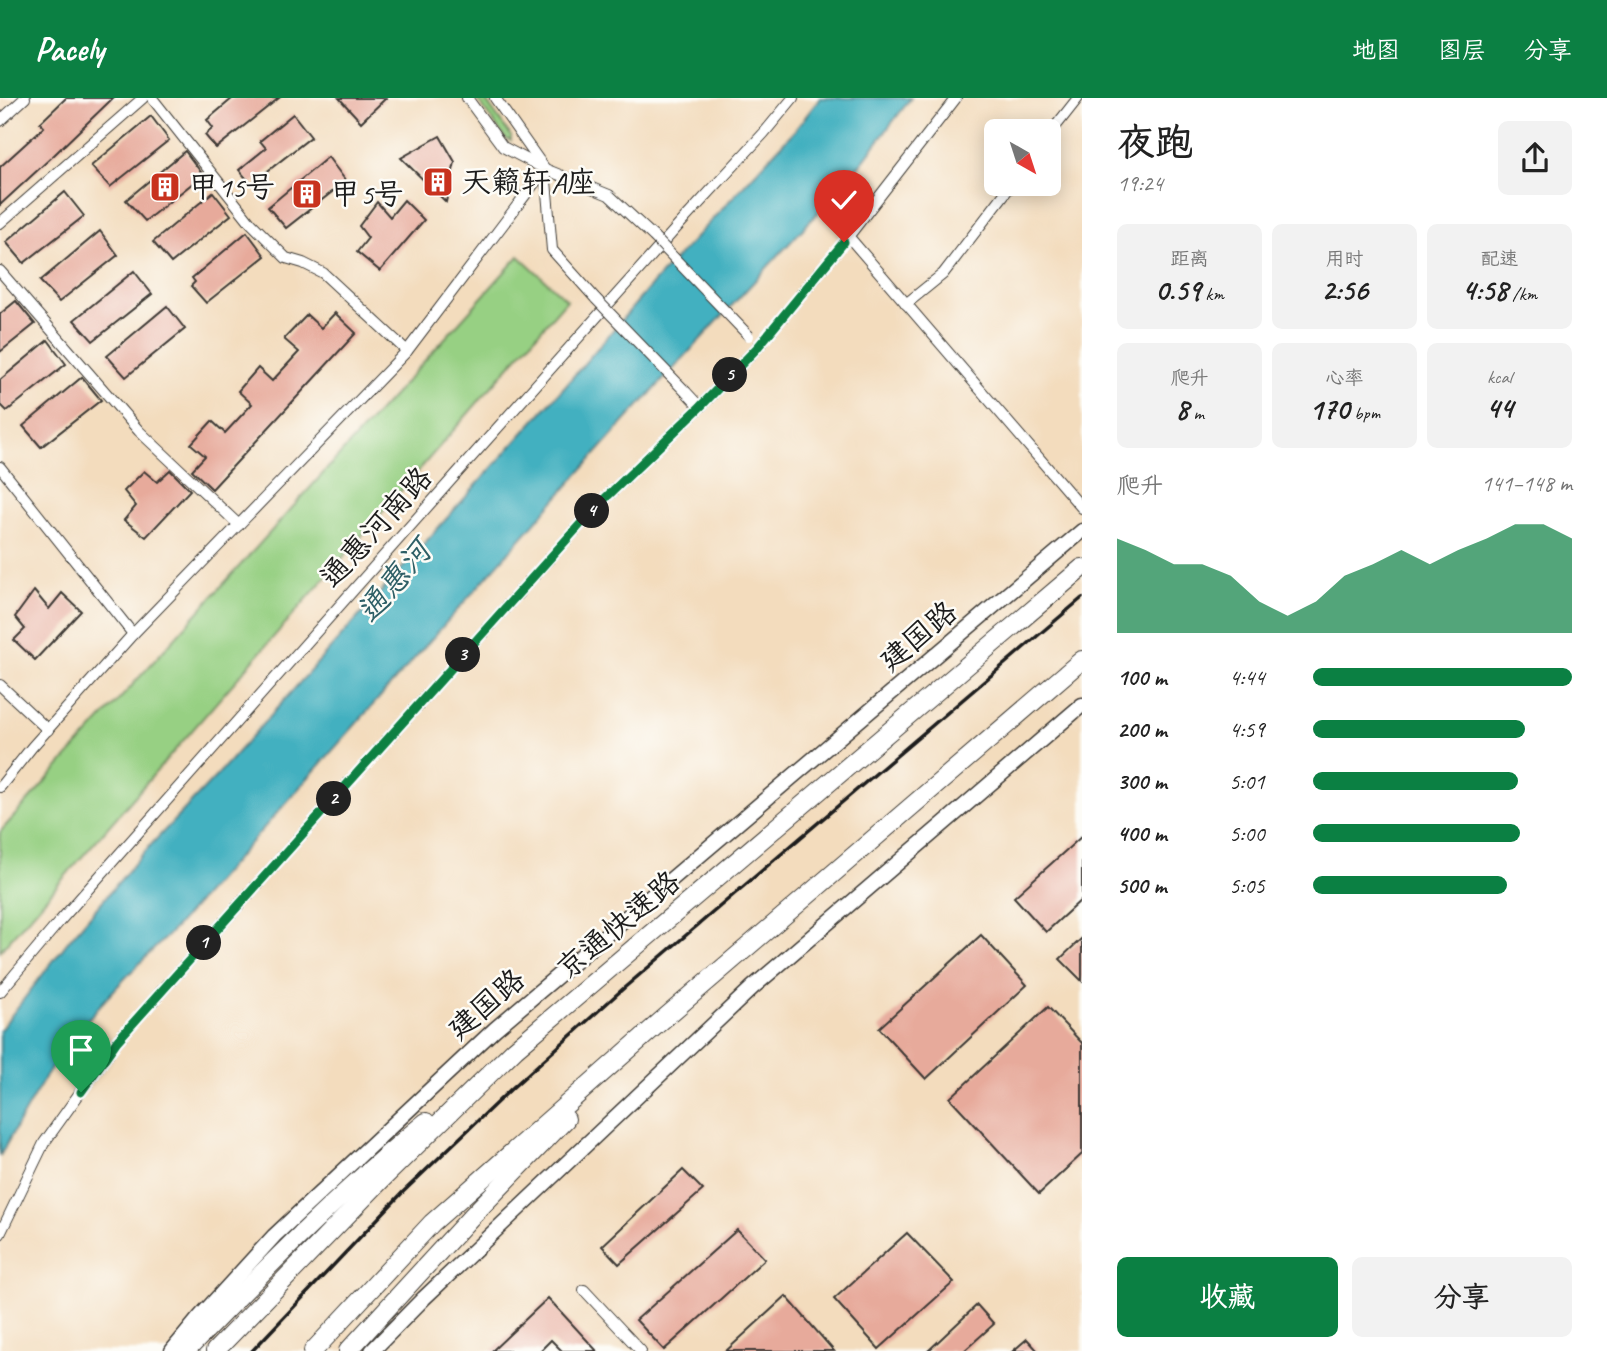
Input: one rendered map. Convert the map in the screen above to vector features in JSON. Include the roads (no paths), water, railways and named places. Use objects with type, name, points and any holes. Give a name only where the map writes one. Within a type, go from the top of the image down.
[{"type":"highway","name":"京通快速路","points":[[215,1351],[383,1178],[515,1049],[1082,568]]},
{"type":"highway","points":[[313,1351],[432,1223],[660,1022],[1082,660]]},
{"type":"highway","points":[[348,1351],[471,1217],[660,1022]]},
{"type":"highway","points":[[186,1351],[254,1280],[386,1155],[515,1049]]},
{"type":"main road","name":"建国路","points":[[172,1351],[274,1236],[495,1029],[1082,531]]},
{"type":"main road","points":[[372,1351],[424,1298],[753,987],[1082,705]]},
{"type":"street","points":[[0,121],[25,98]]},
{"type":"street","points":[[0,223],[144,98]]},
{"type":"street","points":[[152,98],[251,223],[286,258],[303,262],[323,273],[407,351]]},
{"type":"street","points":[[467,98],[503,147],[545,169],[609,195],[654,237],[749,336],[757,348]]},
{"type":"street","points":[[495,98],[545,169],[552,250],[700,407]]},
{"type":"street","name":"通惠河南路","points":[[0,992],[95,881],[793,98]]},
{"type":"street","points":[[0,1234],[44,1143],[117,1041],[594,509],[757,348],[956,98]]},
{"type":"street","points":[[1061,120],[1078,98]]},
{"type":"street","points":[[0,787],[133,634],[407,351],[545,169]]},
{"type":"street","points":[[906,304],[943,274],[1003,196]]},
{"type":"street","points":[[848,236],[1082,508]]},
{"type":"street","points":[[0,271],[139,430],[239,525]]},
{"type":"street","points":[[0,467],[133,634]]},
{"type":"street","points":[[0,685],[48,730]]},
{"type":"street","points":[[584,1290],[641,1351]]},
{"type":"water","name":"通惠河","points":[[820,98],[911,98],[823,207],[626,420],[174,929],[95,1011],[52,1068],[0,1156],[0,1030],[70,939],[146,850],[219,773],[565,386],[655,281],[795,130]]},
{"type":"railway","points":[[252,1351],[403,1192],[511,1089],[624,988],[1082,598]]},
{"type":"place","name":"天籁轩A座","points":[[438,182]]},
{"type":"place","name":"甲15号","points":[[165,187]]},
{"type":"place","name":"甲5号","points":[[307,194]]}]
